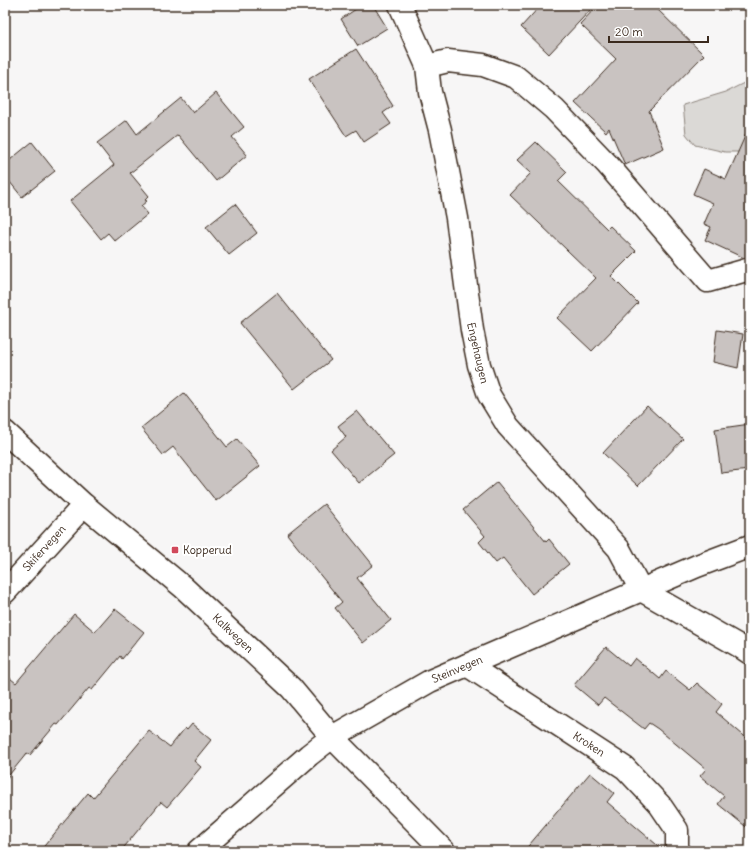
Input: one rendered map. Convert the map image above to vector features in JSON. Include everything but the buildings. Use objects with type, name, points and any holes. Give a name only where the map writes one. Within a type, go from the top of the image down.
[{"type":"street","name":"Engehaugen","points":[[400,5],[427,66],[430,92],[440,130],[457,218],[472,330],[479,365],[489,395],[508,426],[619,549],[640,590]]},
{"type":"street","points":[[427,66],[448,61],[483,65],[516,77],[554,109],[607,164],[708,281],[750,269]]},
{"type":"street","name":"Kalkvegen","points":[[5,432],[84,505],[183,587],[285,682],[332,738],[444,851]]},
{"type":"street","name":"Skifervegen","points":[[5,592],[84,505]]},
{"type":"street","name":"Steinvegen","points":[[199,851],[309,755],[332,738],[430,681],[640,590],[750,546]]},
{"type":"street","points":[[640,590],[750,653]]},
{"type":"street","name":"Kroken","points":[[467,665],[625,768],[660,806],[677,830],[677,851]]},
{"type":"shaded area","points":[[750,80],[750,152],[725,152],[695,145],[686,134],[683,105],[726,92]]},
{"type":"place","name":"Kopperud","points":[[175,550]]}]
